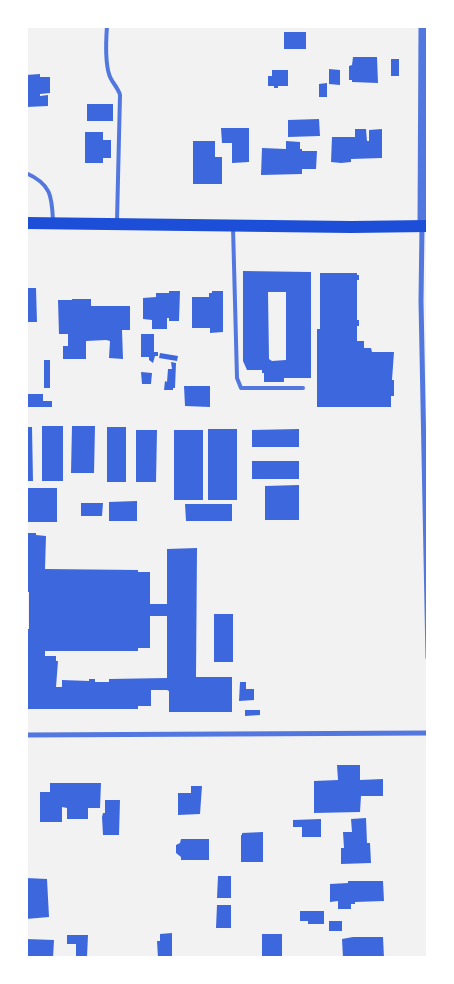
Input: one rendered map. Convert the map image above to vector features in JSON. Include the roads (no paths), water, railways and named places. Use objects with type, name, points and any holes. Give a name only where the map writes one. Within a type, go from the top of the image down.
[{"type":"main road","points":[[26,223],[232,224],[351,227],[425,226]]},
{"type":"street","points":[[423,26],[425,226],[421,301],[428,658]]},
{"type":"street","points":[[26,735],[428,733]]},
{"type":"lane","points":[[107,26],[108,70],[112,81],[119,89],[120,95],[117,224]]},
{"type":"lane","points":[[26,173],[47,186],[52,201],[53,223]]},
{"type":"lane","points":[[232,224],[236,378],[241,388],[302,388]]}]
